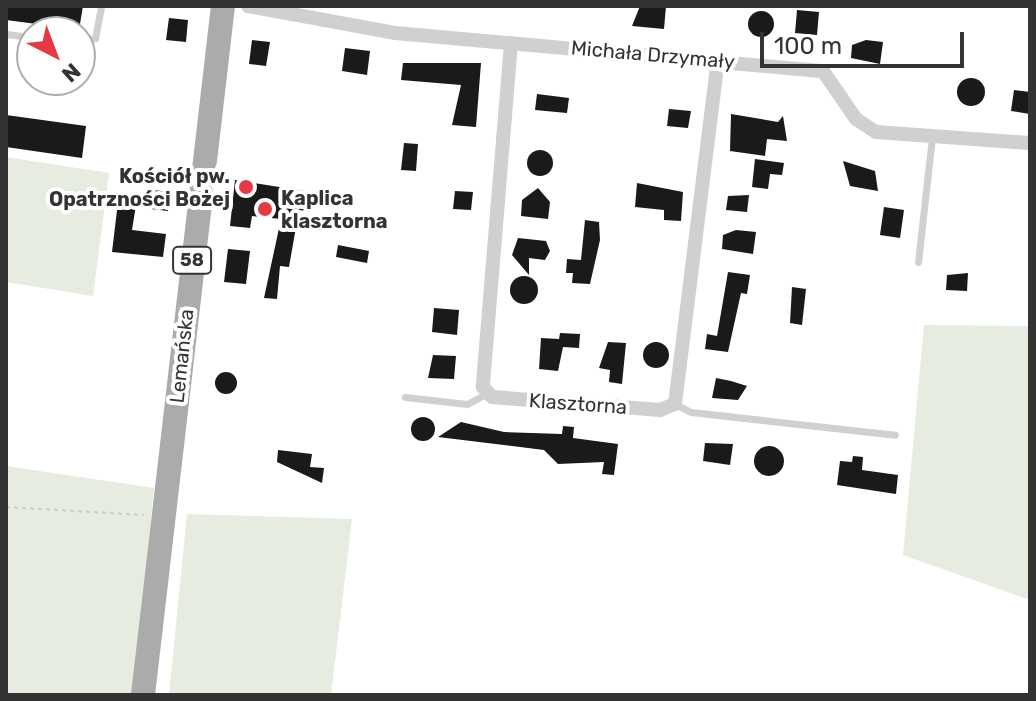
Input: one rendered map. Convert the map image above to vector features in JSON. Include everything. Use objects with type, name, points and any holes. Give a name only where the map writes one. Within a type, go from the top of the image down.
[{"type":"main road","name":"Lemańska","points":[[164,515],[223,6]]},
{"type":"main road","name":"58","points":[[143,695],[164,515]]},
{"type":"street","name":"Michała Drzymały","points":[[248,6],[395,33],[823,71],[866,127],[932,137],[1030,143]]},
{"type":"street","points":[[488,393],[483,387],[511,43]]},
{"type":"street","points":[[675,404],[718,61]]},
{"type":"street","name":"Klasztorna","points":[[488,393],[660,410],[675,404]]},
{"type":"lane","points":[[96,33],[101,6]]},
{"type":"lane","points":[[918,262],[932,137]]},
{"type":"lane","points":[[405,397],[467,404],[488,393]]},
{"type":"lane","points":[[675,404],[691,412],[895,435]]},
{"type":"path","points":[[6,507],[164,515]]},
{"type":"shaded area","points":[[6,157],[109,173],[93,296],[6,282]]},
{"type":"shaded area","points":[[924,325],[1030,326],[1030,600],[903,555]]},
{"type":"shaded area","points":[[6,466],[154,488],[134,695],[6,695]]},
{"type":"shaded area","points":[[187,514],[352,519],[331,695],[169,695]]},
{"type":"building","points":[[6,6],[83,6],[81,16],[16,16],[16,21],[6,20]]},
{"type":"building","points":[[640,6],[666,6],[664,29],[632,26]]},
{"type":"building","points":[[797,10],[819,12],[817,35],[795,33]]},
{"type":"building","points":[[761,11],[770,15],[774,24],[770,33],[761,37],[752,33],[748,24],[752,15]]},
{"type":"building","points":[[169,18],[188,20],[186,42],[166,40]]},
{"type":"building","points":[[252,40],[270,42],[266,66],[249,64]]},
{"type":"building","points":[[866,40],[883,42],[880,64],[851,58],[852,45]]},
{"type":"building","points":[[345,48],[370,51],[367,75],[342,71]]},
{"type":"building","points":[[403,63],[481,63],[476,127],[452,125],[461,85],[401,80]]},
{"type":"building","points":[[971,78],[981,82],[985,92],[981,102],[971,106],[961,102],[957,92],[961,82]]},
{"type":"building","points":[[1014,90],[1030,92],[1030,114],[1011,111]]},
{"type":"building","points":[[537,94],[569,98],[567,113],[535,110]]},
{"type":"building","points":[[669,109],[691,111],[688,128],[667,126]]},
{"type":"building","points":[[731,114],[778,122],[783,116],[787,141],[767,139],[765,156],[730,151]]},
{"type":"building","points":[[6,115],[86,126],[82,158],[6,147]]},
{"type":"building","points":[[404,143],[418,144],[416,171],[401,170]]},
{"type":"building","points":[[540,150],[549,154],[553,163],[549,172],[540,176],[531,172],[527,163],[531,154]]},
{"type":"building","points":[[755,159],[784,163],[782,175],[770,174],[768,189],[752,187]]},
{"type":"building","points":[[843,161],[875,171],[878,191],[850,186]]},
{"type":"building","points":[[235,180],[311,192],[308,211],[299,210],[289,267],[280,266],[277,299],[264,298],[281,219],[252,216],[250,228],[230,226]]},
{"type":"building","points":[[637,183],[683,192],[681,221],[664,220],[664,210],[635,207]]},
{"type":"building","points":[[538,188],[550,202],[548,219],[521,216],[522,200]]},
{"type":"building","points":[[153,190],[170,192],[168,211],[151,209]]},
{"type":"building","points":[[455,191],[473,192],[471,210],[453,209]]},
{"type":"building","points":[[749,195],[747,212],[726,210],[728,196]]},
{"type":"building","points":[[118,202],[136,205],[132,230],[166,234],[163,257],[112,252]]},
{"type":"building","points":[[884,207],[904,210],[900,238],[880,235]]},
{"type":"building","points":[[585,220],[599,222],[600,240],[590,284],[572,283],[573,273],[566,273],[567,259],[581,260]]},
{"type":"building","points":[[736,230],[756,232],[753,254],[722,249],[723,235]]},
{"type":"building","points":[[518,238],[546,241],[550,251],[545,260],[529,258],[529,275],[512,255]]},
{"type":"building","points":[[338,245],[369,251],[367,263],[336,257]]},
{"type":"building","points":[[228,249],[250,251],[246,284],[224,282]]},
{"type":"building","points":[[728,272],[750,275],[747,294],[741,293],[728,352],[705,349],[707,334],[717,336]]},
{"type":"building","points":[[968,273],[967,291],[946,290],[947,275]]},
{"type":"building","points":[[524,276],[534,280],[538,290],[534,300],[524,304],[514,300],[510,290],[514,280]]},
{"type":"building","points":[[792,287],[806,289],[802,325],[790,323]]},
{"type":"building","points":[[434,308],[459,310],[457,335],[432,332]]},
{"type":"building","points":[[560,333],[580,334],[579,348],[563,347],[558,371],[539,369],[541,338],[559,339]]},
{"type":"building","points":[[608,342],[626,343],[622,384],[609,382],[610,370],[599,368]]},
{"type":"building","points":[[656,342],[665,346],[669,355],[665,364],[656,368],[647,364],[643,355],[647,346]]},
{"type":"building","points":[[433,355],[456,356],[454,379],[428,378]]},
{"type":"building","points":[[226,372],[234,375],[237,383],[234,391],[226,394],[218,391],[215,383],[218,375]]},
{"type":"building","points":[[716,378],[747,386],[738,400],[712,398]]},
{"type":"building","points":[[423,417],[431,421],[435,429],[431,437],[423,441],[415,437],[411,429],[415,421]]},
{"type":"building","points":[[461,422],[504,432],[562,434],[563,426],[574,427],[573,438],[618,444],[614,475],[602,474],[604,462],[558,464],[544,450],[438,437]]},
{"type":"building","points":[[705,443],[733,444],[730,465],[703,461]]},
{"type":"building","points":[[769,446],[780,450],[784,461],[780,472],[769,476],[758,472],[754,461],[758,450]]},
{"type":"building","points":[[278,450],[312,454],[310,467],[324,468],[322,483],[277,462]]},
{"type":"building","points":[[853,456],[863,457],[862,470],[898,475],[896,494],[837,485],[840,461],[852,462]]},
{"type":"place","name":"Kościół pw. Opatrzności Bożej","points":[[246,187]]},
{"type":"place","name":"Kaplica klasztorna","points":[[265,209]]}]
